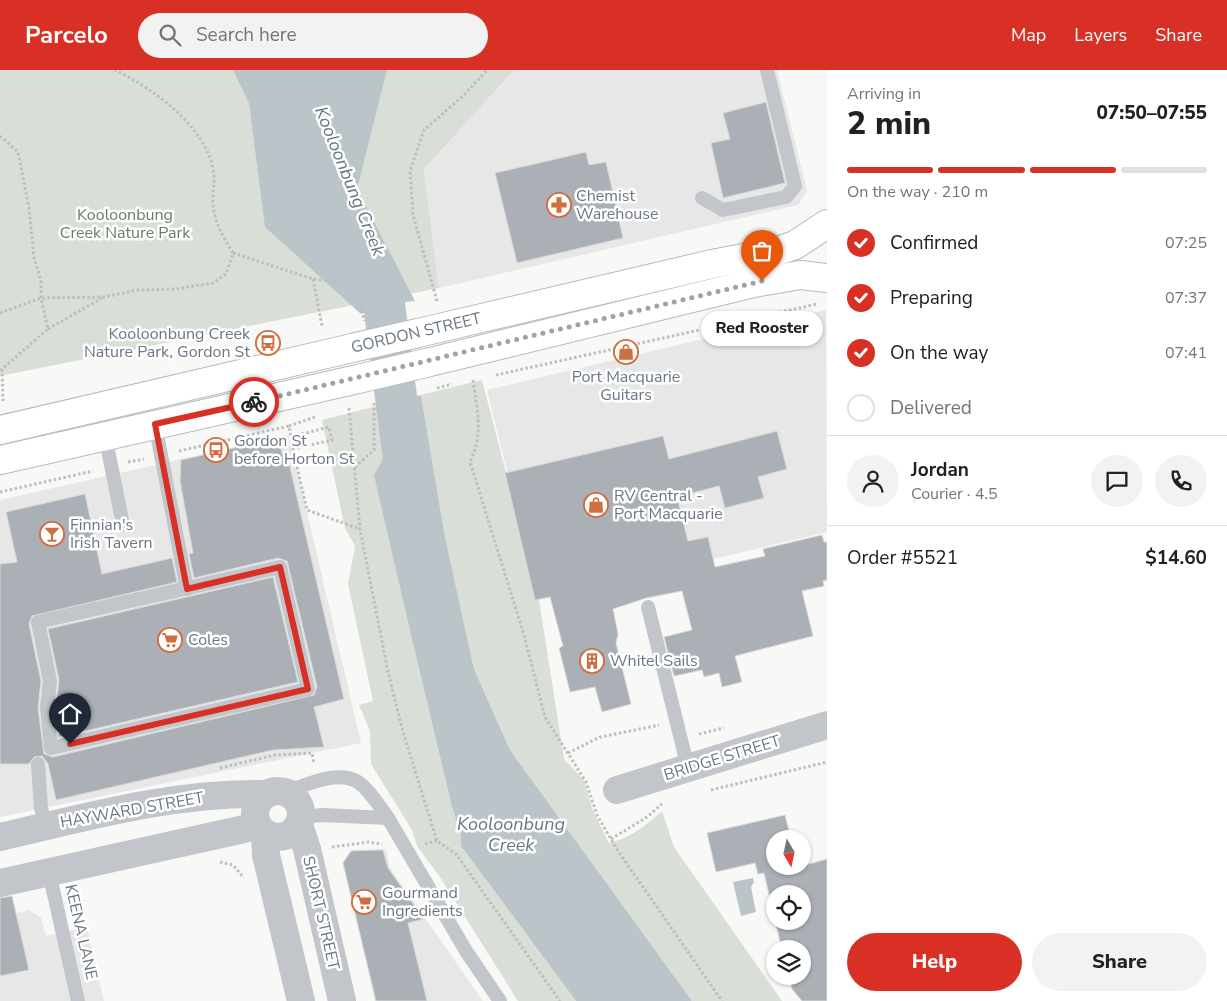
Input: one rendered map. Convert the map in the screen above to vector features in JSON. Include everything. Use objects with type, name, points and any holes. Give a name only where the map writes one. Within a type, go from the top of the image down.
[{"type":"main road","name":"GORDON STREET","points":[[0,430],[712,264],[775,252],[795,245],[827,224]]},
{"type":"main road","points":[[827,238],[827,250]]},
{"type":"main road","name":"GORDON STREET","points":[[0,460],[358,379],[762,281],[800,275],[827,278]]},
{"type":"street","name":"BRIDGE STREET","points":[[617,790],[827,725]]},
{"type":"street","name":"HAYWARD STREET","points":[[0,837],[100,814],[185,799],[236,794],[275,793]]},
{"type":"street","points":[[0,883],[262,830],[280,837],[288,835],[300,821],[298,802],[275,793],[256,807],[254,814],[262,830],[266,855],[301,1001]]},
{"type":"street","name":"SHORT STREET","points":[[300,821],[342,1001]]},
{"type":"lane","points":[[702,198],[723,210],[786,197],[795,186],[767,70]]},
{"type":"lane","points":[[155,424],[187,589]]},
{"type":"lane","points":[[105,435],[123,525]]},
{"type":"lane","points":[[280,567],[308,689],[51,748],[48,707],[50,681],[38,622],[187,589],[280,567]]},
{"type":"lane","points":[[648,607],[688,768]]},
{"type":"lane","points":[[38,764],[41,808],[46,826]]},
{"type":"lane","name":"HAYWARD STREET","points":[[275,793],[342,775],[354,778],[364,786],[388,818],[466,951],[500,1001]]},
{"type":"lane","points":[[300,821],[323,815],[388,818]]},
{"type":"lane","name":"KEENA LANE","points":[[48,872],[78,1001]]},
{"type":"path","points":[[115,70],[182,114],[204,144],[214,175],[213,203],[218,227],[233,252],[313,279],[341,282]]},
{"type":"path","points":[[437,300],[413,215],[410,171],[424,130],[464,95],[487,70]]},
{"type":"path","points":[[0,136],[18,152],[29,208],[34,257],[41,281],[40,298],[48,329]]},
{"type":"path","points":[[0,314],[40,298],[104,297],[138,290],[213,283],[226,274],[233,252]]},
{"type":"path","points":[[313,279],[322,326]]},
{"type":"path","points":[[3,401],[2,369],[48,329],[104,297]]},
{"type":"path","points":[[492,376],[827,302]]},
{"type":"path","points":[[466,381],[482,378]]},
{"type":"path","points":[[473,380],[480,430],[477,446],[470,462],[524,635],[545,717],[586,782],[597,815],[611,839],[722,1001]]},
{"type":"path","points":[[452,384],[459,383]]},
{"type":"path","points":[[349,408],[360,529],[388,672],[437,841],[456,854],[560,1001]]},
{"type":"path","points":[[0,492],[289,426],[292,437],[329,428],[332,440],[293,449],[308,510],[360,529]]},
{"type":"path","points":[[568,753],[600,737],[676,721]]},
{"type":"path","points":[[312,753],[315,766]]},
{"type":"path","points":[[704,792],[827,762]]},
{"type":"path","points":[[611,839],[647,817],[666,800]]},
{"type":"path","points":[[331,841],[332,848],[369,842],[387,845]]},
{"type":"path","points":[[214,861],[234,865],[246,879]]},
{"type":"shaded area","points":[[514,70],[777,70],[807,191],[798,205],[439,288],[424,169]]},
{"type":"shaded area","points":[[826,310],[827,532],[539,600],[487,390]]},
{"type":"shaded area","name":"Coles","points":[[289,435],[361,743],[0,817],[0,500]]},
{"type":"shaded area","points":[[386,849],[390,868],[483,1001],[375,1001],[343,864],[354,850]]},
{"type":"shaded area","points":[[29,910],[41,918],[46,936],[87,927],[104,1001],[0,1001],[0,917]]},
{"type":"green space","name":"Kooloonbung Creek Nature Park","points":[[0,70],[514,70],[424,169],[439,288],[0,376]]},
{"type":"green space","points":[[482,380],[539,600],[564,759],[584,780],[593,811],[609,843],[631,835],[662,811],[674,847],[766,978],[766,985],[771,985],[782,1001],[692,1001],[510,750],[474,669],[445,537],[421,395]]},
{"type":"green space","points":[[381,405],[386,424],[387,441],[384,457],[375,475],[452,807],[461,835],[461,846],[576,1001],[518,1001],[440,877],[417,846],[412,830],[371,764],[370,731],[359,705],[373,701],[348,584],[355,546],[345,528],[322,420]]},
{"type":"water","name":"Kooloonbung Creek","points":[[233,70],[387,70],[357,189],[415,301],[384,304],[361,314],[265,227],[249,103]]},
{"type":"water","name":"Kooloonbung Creek","points":[[421,395],[445,537],[474,669],[510,750],[692,1001],[576,1001],[461,846],[461,835],[452,807],[374,475],[384,457],[387,441],[386,424],[381,405]]},
{"type":"water","points":[[753,878],[754,882],[751,887],[756,912],[741,916],[733,882]]},
{"type":"building","points":[[766,102],[785,183],[723,198],[711,143],[730,139],[723,113]]},
{"type":"building","name":"Chemist Warehouse","points":[[586,152],[589,165],[606,162],[623,238],[517,263],[495,173]]},
{"type":"building","points":[[777,431],[787,469],[758,477],[764,498],[725,508],[719,486],[677,497],[688,541],[708,537],[715,567],[765,556],[763,549],[822,535],[824,542],[827,542],[827,580],[823,581],[824,586],[802,591],[813,636],[735,656],[742,682],[722,687],[719,673],[704,677],[702,670],[674,676],[664,637],[692,630],[682,591],[646,598],[613,609],[618,634],[616,643],[631,704],[602,712],[595,687],[570,692],[559,648],[563,646],[550,597],[535,600],[505,473],[663,436],[669,459]]},
{"type":"building","points":[[278,438],[285,464],[289,463],[344,699],[314,707],[324,747],[273,750],[56,800],[48,764],[42,756],[34,757],[29,764],[0,764],[0,564],[17,562],[6,512],[85,494],[102,574],[172,558],[177,582],[32,616],[29,624],[41,681],[38,708],[44,754],[53,757],[314,695],[317,687],[287,561],[278,558],[194,578],[189,554],[193,553],[180,481],[181,460]]},
{"type":"building","points":[[273,577],[298,682],[59,737],[56,707],[59,680],[48,629]]},
{"type":"building","points":[[785,815],[789,830],[766,830],[766,875],[811,875],[811,863],[827,859],[827,1001],[802,1001],[792,989],[791,985],[811,985],[811,940],[780,940],[777,930],[811,930],[811,885],[767,885],[764,873],[758,874],[755,863],[716,872],[707,833]]},
{"type":"building","points":[[383,850],[388,868],[424,919],[408,923],[427,1001],[376,1001],[343,863],[351,851]]},
{"type":"building","points":[[12,896],[29,970],[0,976],[0,898]]},
{"type":"waterway","points":[[384,304],[404,459]]},
{"type":"way so far","points":[[254,402],[358,379],[762,281]]},
{"type":"place","name":"Chemist Warehouse","points":[[559,205]]},
{"type":"place","name":"Red Rooster","points":[[762,281]]},
{"type":"place","name":"Kooloonbung Creek Nature Park, Gordon St","points":[[268,343]]},
{"type":"place","name":"Port Macquarie Guitars","points":[[626,352]]},
{"type":"place","name":"Gordon St before Horton St","points":[[216,450]]},
{"type":"place","name":"RV Central - Port Macquarie","points":[[596,505]]},
{"type":"place","name":"Finnian's Irish Tavern","points":[[52,534]]},
{"type":"place","name":"Coles","points":[[170,640]]},
{"type":"place","name":"Whitel Sails","points":[[592,661]]},
{"type":"place","name":"Gourmand Ingredients","points":[[364,902]]},
{"type":"route","points":[[70,744],[308,689],[280,567],[187,589],[160,455],[155,424],[254,402]]}]
